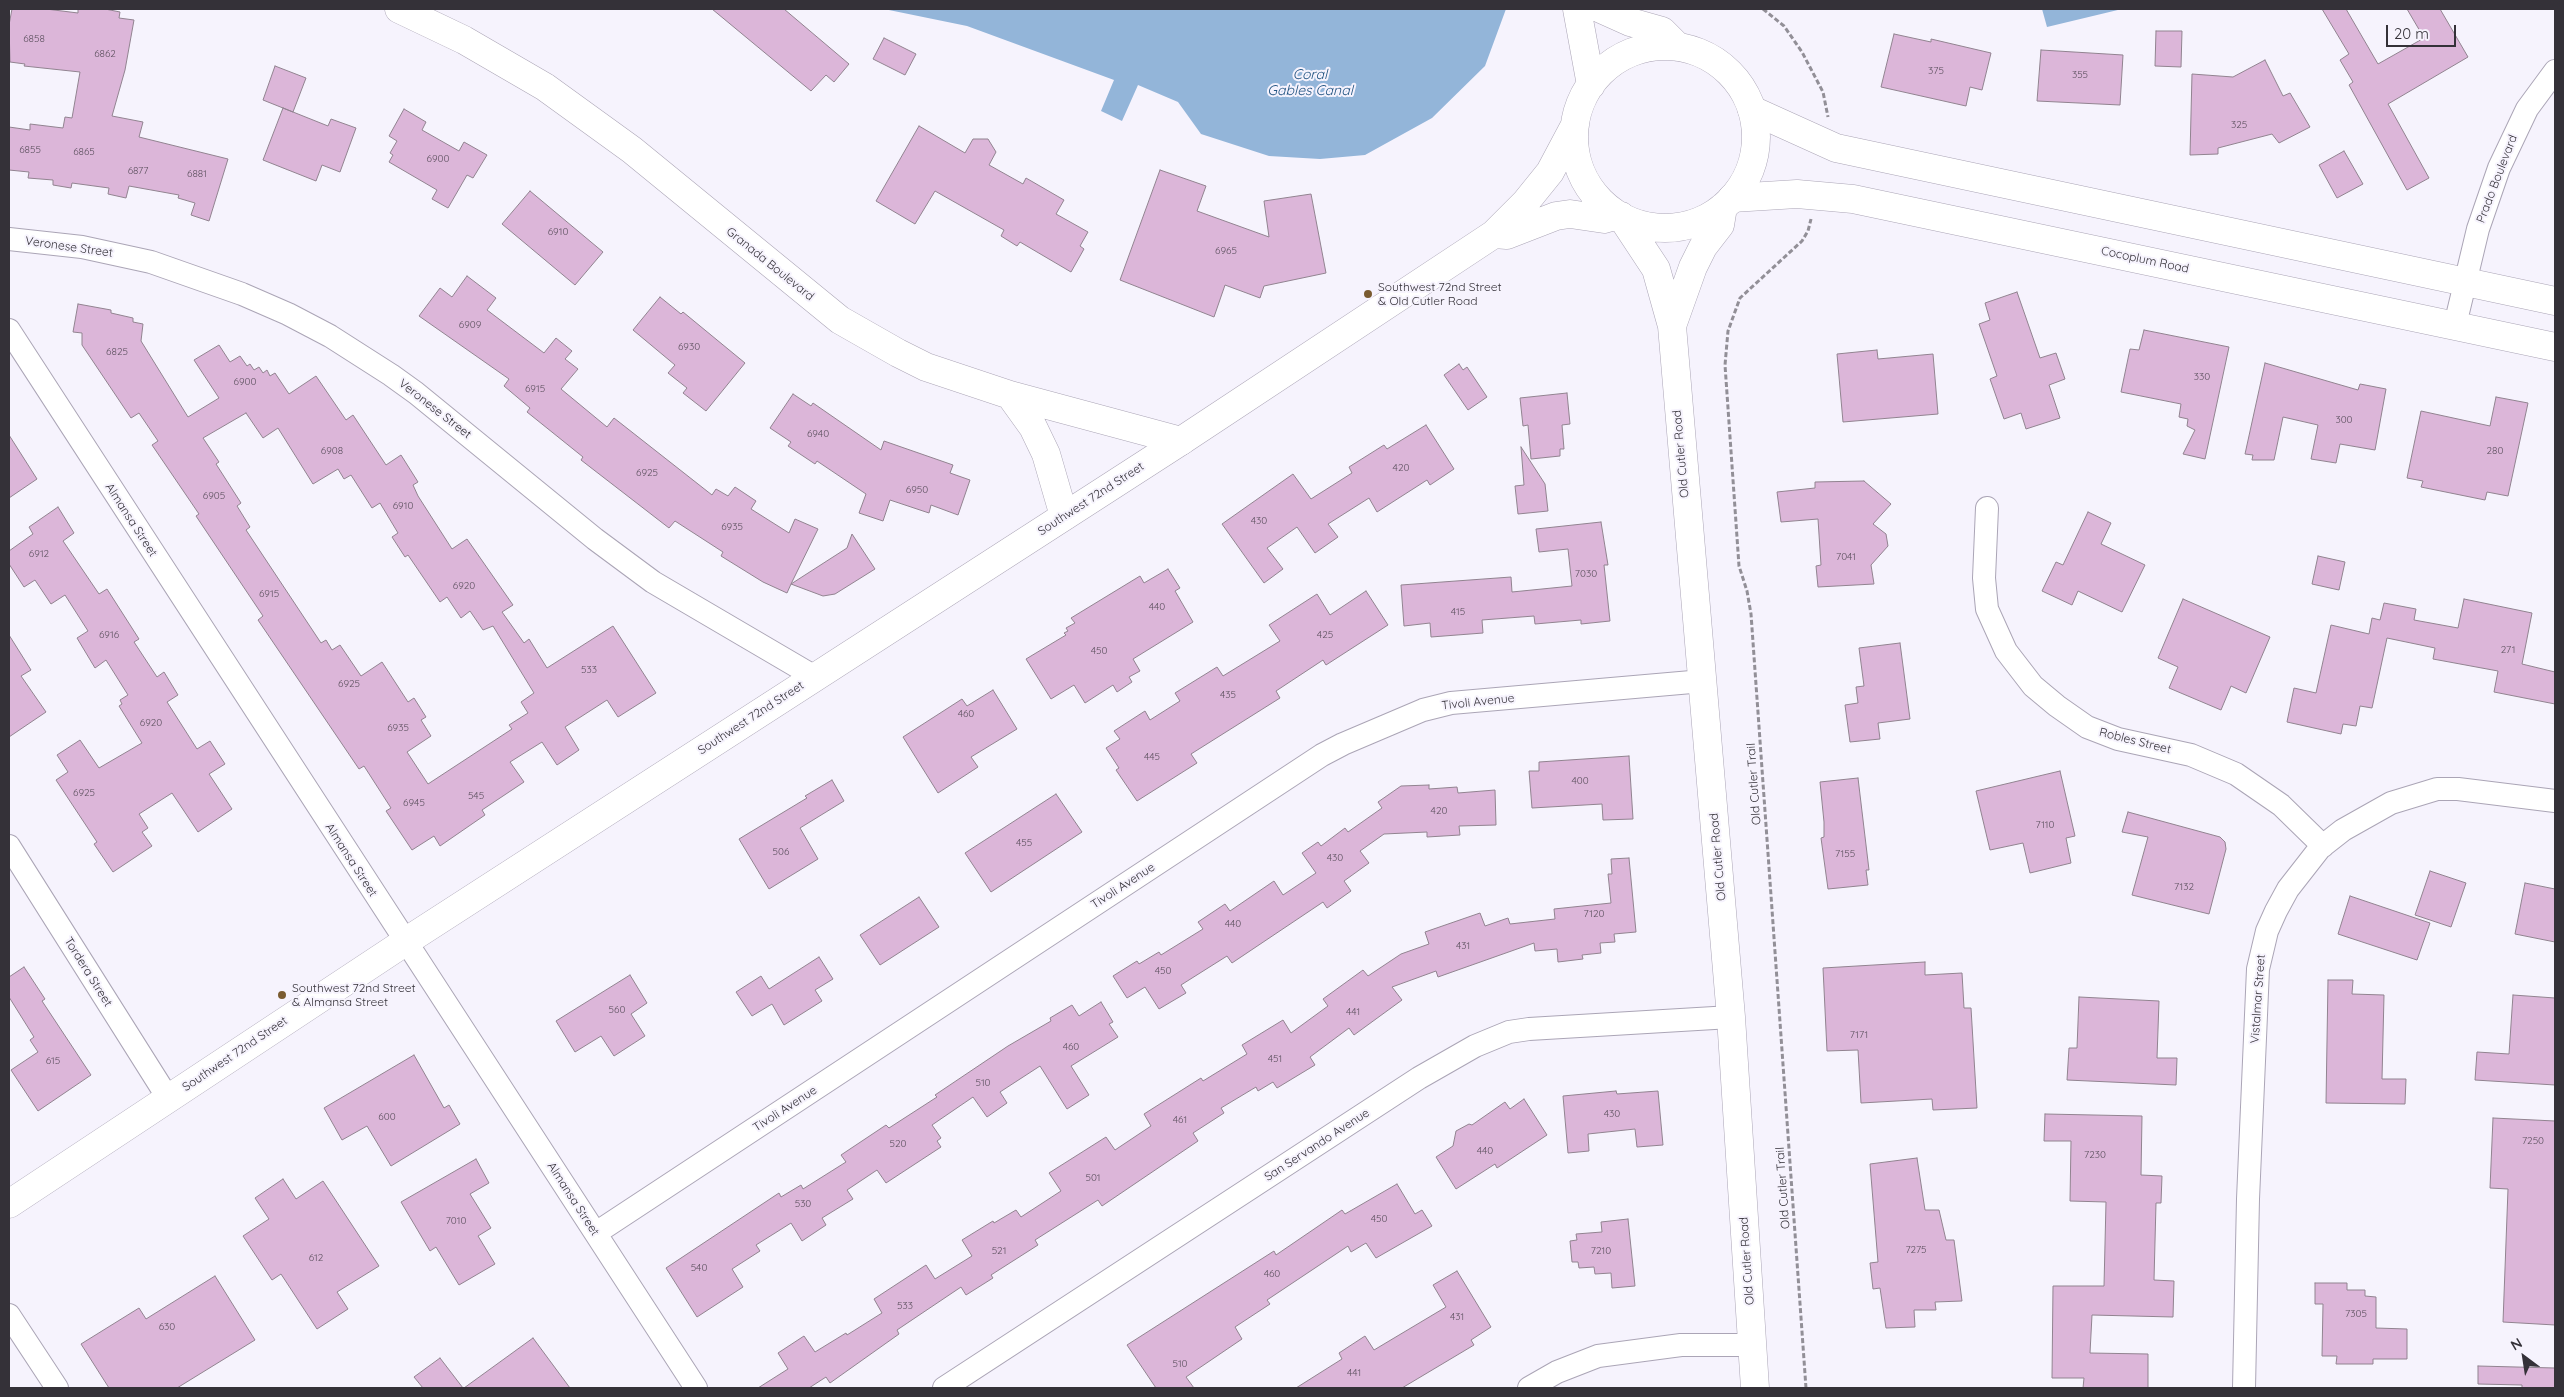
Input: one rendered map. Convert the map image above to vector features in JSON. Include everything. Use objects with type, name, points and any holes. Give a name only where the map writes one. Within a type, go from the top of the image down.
[{"type":"main road","name":"Granada Boulevard","points":[[399,9],[464,40],[545,87],[632,150],[840,320],[898,353],[926,367],[1010,394],[1181,441]]},
{"type":"main road","points":[[1577,9],[1590,85]]},
{"type":"main road","points":[[1601,9],[1630,22],[1662,30],[1678,47]]},
{"type":"main road","points":[[1659,46],[1678,47],[1705,56],[1729,72],[1741,86],[1752,110],[1756,140],[1754,159],[1746,177],[1727,202],[1707,217],[1689,224],[1670,227],[1641,224],[1620,215],[1599,199],[1586,181],[1576,154],[1575,125],[1583,98],[1590,85],[1605,69],[1623,56],[1640,50],[1659,46]]},
{"type":"main road","points":[[1752,110],[1836,148],[2555,301]]},
{"type":"main road","name":"Southwest 72nd Street","points":[[9,1204],[405,942],[1181,441],[1494,234],[1525,203],[1550,172],[1575,125]]},
{"type":"main road","name":"Cocoplum Road","points":[[1727,202],[1797,194],[1853,199],[2555,347]]},
{"type":"main road","name":"Old Cutler Road","points":[[1672,326],[1693,267],[1703,247],[1720,225],[1727,202]]},
{"type":"main road","name":"Southwest 72nd Street","points":[[1494,234],[1507,235],[1556,216],[1570,214],[1604,219],[1620,215]]},
{"type":"main road","name":"Old Cutler Road","points":[[1620,215],[1656,269],[1672,326],[1690,553],[1732,1017],[1755,1388]]},
{"type":"main road","points":[[1010,394],[1033,427],[1046,454],[1064,516]]},
{"type":"street","name":"Prado Boulevard","points":[[2454,325],[2464,281],[2489,194],[2511,139],[2527,110],[2555,71]]},
{"type":"street","name":"Veronese Street","points":[[9,239],[82,247],[151,262],[257,300],[330,336],[416,393],[596,539],[653,582],[814,677]]},
{"type":"street","name":"Almansa Street","points":[[9,330],[696,1388]]},
{"type":"street","name":"Robles Street","points":[[1986,508],[1984,578],[1987,609],[2006,651],[2034,686],[2057,706],[2088,727],[2118,739],[2191,755],[2236,774],[2269,795],[2323,846]]},
{"type":"street","name":"Tivoli Avenue","points":[[596,1233],[1314,761],[1344,744],[1423,710],[1451,703],[1703,681]]},
{"type":"street","name":"Vistalmar Street","points":[[2244,1388],[2248,1199],[2258,969],[2267,931],[2276,911],[2294,881],[2323,846],[2371,812],[2414,794],[2437,790],[2478,790],[2555,801]]},
{"type":"street","name":"Tordera Street","points":[[9,846],[168,1098]]},
{"type":"street","name":"San Servando Avenue","points":[[944,1388],[1419,1078],[1475,1046],[1509,1032],[1529,1029],[1732,1017]]},
{"type":"street","points":[[9,1315],[57,1388]]},
{"type":"street","points":[[1529,1388],[1577,1363],[1607,1354],[1681,1345],[1753,1345]]},
{"type":"path","points":[[1763,9],[1784,26],[1802,52],[1823,92],[1828,120]]},
{"type":"path","name":"Old Cutler Trail","points":[[1806,1388],[1751,614],[1747,591],[1739,566],[1725,365],[1728,331],[1735,307],[1746,292],[1781,263],[1802,241],[1808,231],[1812,212]]},
{"type":"water","name":"Coral Gables Canal","points":[[884,9],[1506,9],[1485,66],[1432,118],[1365,155],[1320,159],[1269,156],[1201,134],[1178,102],[1138,85],[1122,121],[1101,111],[1114,80],[967,26]]},
{"type":"water","points":[[2042,9],[2122,9],[2047,27]]},
{"type":"building","points":[[12,9],[46,9],[78,13],[78,9],[105,9],[120,12],[119,18],[134,20],[125,70],[112,116],[143,122],[139,137],[228,159],[209,221],[191,215],[195,203],[178,198],[179,195],[129,186],[126,198],[108,194],[109,188],[72,183],[71,188],[53,185],[53,180],[28,178],[29,172],[9,170],[9,127],[30,130],[30,124],[63,128],[65,117],[72,118],[80,72],[24,66],[25,64],[10,62],[9,25]]},
{"type":"building","points":[[712,9],[784,9],[849,64],[834,82],[826,75],[811,91]]},
{"type":"building","points":[[2322,9],[2346,9],[2378,64],[2424,38],[2407,9],[2440,9],[2468,57],[2388,104],[2429,178],[2407,190],[2349,85],[2353,82],[2340,60],[2349,54]]},
{"type":"building","points":[[2156,31],[2182,31],[2181,67],[2155,66]]},
{"type":"building","points":[[1894,34],[1931,42],[1931,39],[1991,53],[1982,90],[1970,87],[1966,106],[1881,87]]},
{"type":"building","points":[[884,38],[916,54],[905,75],[873,59]]},
{"type":"building","points":[[2041,50],[2123,55],[2120,105],[2037,101]]},
{"type":"building","points":[[2265,60],[2283,96],[2290,93],[2310,127],[2279,143],[2272,134],[2218,148],[2218,154],[2190,155],[2192,74],[2233,77]]},
{"type":"building","points":[[275,66],[306,78],[293,112],[263,100]]},
{"type":"building","points":[[283,108],[328,126],[331,119],[356,128],[340,172],[322,165],[316,181],[263,160]]},
{"type":"building","points":[[404,109],[426,122],[422,130],[459,151],[464,142],[487,155],[473,178],[467,175],[448,208],[432,199],[437,190],[389,162],[393,155],[390,153],[397,141],[389,136]]},
{"type":"building","points":[[919,126],[965,153],[973,139],[988,139],[996,152],[989,165],[1023,184],[1026,178],[1064,200],[1056,214],[1088,232],[1080,246],[1084,249],[1071,272],[1020,242],[1017,246],[1001,236],[1004,230],[935,191],[915,224],[876,201]]},
{"type":"building","points":[[2344,151],[2363,184],[2337,198],[2319,165]]},
{"type":"building","points":[[1160,170],[1206,186],[1197,211],[1269,237],[1264,201],[1311,194],[1326,273],[1264,286],[1260,298],[1225,285],[1214,317],[1120,280]]},
{"type":"building","points":[[530,191],[603,252],[575,285],[502,224]]},
{"type":"building","points":[[467,276],[496,298],[487,310],[544,353],[556,338],[572,351],[565,359],[578,369],[561,389],[607,427],[614,418],[712,495],[716,489],[728,496],[735,487],[756,501],[751,509],[789,533],[795,519],[818,529],[787,593],[763,582],[721,556],[723,552],[675,521],[669,528],[581,460],[583,457],[527,412],[530,408],[504,386],[509,379],[419,316],[440,288],[452,297]]},
{"type":"building","points":[[2017,292],[2040,358],[2056,353],[2065,379],[2049,385],[2060,418],[2026,429],[2021,413],[2004,419],[1990,379],[1997,376],[1979,324],[1990,320],[1985,303]]},
{"type":"building","points":[[660,297],[681,314],[683,312],[745,363],[706,411],[683,393],[687,388],[668,373],[675,365],[633,330]]},
{"type":"building","points":[[78,304],[111,310],[111,313],[133,318],[133,322],[143,324],[141,341],[188,417],[219,398],[194,360],[219,345],[230,362],[240,356],[247,366],[250,364],[254,370],[259,367],[263,373],[267,370],[270,376],[275,373],[289,394],[316,376],[346,420],[353,415],[386,465],[401,455],[418,482],[413,485],[418,496],[452,549],[467,539],[513,605],[502,612],[524,643],[529,639],[547,668],[613,626],[656,693],[618,717],[607,700],[565,727],[579,750],[557,765],[542,742],[510,762],[524,782],[482,810],[485,815],[440,846],[434,836],[412,850],[386,811],[391,808],[364,766],[359,769],[258,620],[263,616],[196,516],[199,514],[152,445],[158,441],[139,413],[131,418],[82,345],[82,333],[73,332]],"holes":[[[246,413],[263,438],[278,428],[313,484],[338,469],[344,479],[351,475],[372,508],[380,503],[398,533],[392,537],[405,557],[408,555],[440,602],[447,597],[461,618],[470,611],[483,630],[493,626],[534,693],[521,702],[528,713],[509,725],[512,729],[428,784],[407,752],[431,736],[421,720],[426,717],[414,698],[408,702],[382,662],[361,676],[340,645],[332,650],[326,640],[321,643],[246,530],[250,527],[237,506],[241,503],[216,464],[219,462],[203,438]]]},
{"type":"building","points":[[2144,330],[2229,347],[2205,459],[2183,454],[2195,430],[2187,426],[2188,419],[2179,417],[2181,404],[2121,392],[2130,349],[2139,350]]},
{"type":"building","points":[[1877,350],[1878,359],[1933,354],[1938,414],[1843,422],[1837,354]]},
{"type":"building","points":[[2265,363],[2358,390],[2360,384],[2386,389],[2375,450],[2340,444],[2336,463],[2311,459],[2318,425],[2283,417],[2274,460],[2252,460],[2253,455],[2245,454]]},
{"type":"building","points":[[1459,364],[1463,370],[1467,367],[1487,397],[1468,410],[1444,375]]},
{"type":"building","points":[[1567,393],[1570,424],[1562,425],[1564,449],[1560,449],[1560,456],[1531,459],[1528,425],[1523,426],[1520,398]]},
{"type":"building","points":[[793,394],[811,406],[813,403],[881,450],[884,441],[953,465],[950,473],[970,480],[958,515],[931,505],[929,513],[890,500],[883,521],[859,513],[866,494],[817,461],[815,464],[788,446],[791,442],[770,428]]},
{"type":"building","points":[[2496,397],[2528,403],[2508,496],[2487,492],[2485,500],[2421,487],[2423,481],[2407,478],[2421,411],[2490,426]]},
{"type":"building","points":[[1426,425],[1454,469],[1430,485],[1427,480],[1377,512],[1369,498],[1328,524],[1338,537],[1315,553],[1297,527],[1267,548],[1283,569],[1264,583],[1222,524],[1293,474],[1311,499],[1352,473],[1349,467],[1384,445],[1387,449]]},
{"type":"building","points":[[9,435],[37,479],[9,498]]},
{"type":"building","points":[[1521,447],[1545,484],[1548,511],[1518,514],[1515,486],[1524,485]]},
{"type":"building","points":[[1864,481],[1891,504],[1873,524],[1886,534],[1888,546],[1871,565],[1874,584],[1818,587],[1816,566],[1821,565],[1818,519],[1781,522],[1777,492],[1815,488],[1815,482]]},
{"type":"building","points":[[58,507],[74,533],[63,541],[99,594],[107,589],[139,639],[134,642],[157,677],[164,672],[178,695],[167,702],[197,749],[210,741],[225,764],[209,774],[232,809],[198,832],[172,793],[139,814],[148,828],[142,832],[152,846],[113,872],[94,844],[97,842],[56,780],[68,772],[57,755],[80,740],[99,768],[142,743],[119,706],[122,704],[120,700],[128,695],[106,660],[95,668],[77,638],[88,631],[65,595],[51,604],[35,580],[24,587],[9,564],[9,551],[33,534],[29,527]]},
{"type":"building","points":[[2088,512],[2111,523],[2101,544],[2145,565],[2122,612],[2078,591],[2072,605],[2042,591],[2056,562],[2063,565]]},
{"type":"building","points":[[1601,522],[1608,565],[1604,565],[1610,621],[1581,624],[1581,620],[1535,624],[1534,616],[1482,620],[1483,633],[1431,637],[1430,623],[1404,626],[1401,585],[1511,577],[1512,592],[1572,586],[1568,549],[1539,552],[1536,529]]},
{"type":"building","points":[[852,534],[875,569],[835,594],[823,596],[791,584],[847,548]]},
{"type":"building","points":[[2318,556],[2345,562],[2339,590],[2312,584]]},
{"type":"building","points":[[1168,569],[1180,588],[1175,591],[1193,622],[1133,659],[1140,671],[1129,677],[1132,682],[1117,692],[1113,685],[1085,703],[1074,685],[1051,699],[1026,659],[1066,635],[1064,633],[1068,631],[1066,628],[1075,623],[1071,618],[1140,576],[1144,583]]},
{"type":"building","points":[[1366,591],[1388,625],[1326,665],[1323,660],[1276,691],[1280,698],[1191,754],[1197,763],[1137,801],[1116,770],[1119,768],[1106,748],[1120,739],[1114,731],[1145,711],[1150,720],[1180,701],[1175,693],[1217,667],[1223,676],[1280,641],[1269,625],[1317,594],[1330,615]]},
{"type":"building","points":[[2183,599],[2270,637],[2246,693],[2231,686],[2221,710],[2169,688],[2178,667],[2158,658]]},
{"type":"building","points":[[2464,599],[2532,613],[2522,664],[2555,672],[2555,704],[2494,692],[2498,671],[2433,659],[2435,648],[2387,638],[2372,708],[2360,706],[2356,726],[2343,724],[2341,734],[2287,722],[2294,688],[2316,693],[2331,625],[2369,634],[2372,618],[2380,620],[2384,603],[2416,609],[2414,620],[2458,628]]},
{"type":"building","points":[[9,635],[31,670],[21,676],[46,712],[9,737]]},
{"type":"building","points":[[1900,643],[1910,719],[1878,723],[1880,739],[1850,742],[1845,705],[1858,703],[1856,687],[1864,686],[1859,648]]},
{"type":"building","points":[[993,690],[1017,729],[971,757],[978,767],[938,793],[903,737],[962,699],[967,706]]},
{"type":"building","points":[[1629,756],[1633,819],[1603,820],[1602,804],[1532,808],[1529,771],[1539,771],[1539,762]]},
{"type":"building","points":[[2060,771],[2075,836],[2066,838],[2071,863],[2030,873],[2023,843],[1990,850],[1976,791]]},
{"type":"building","points":[[1858,778],[1869,870],[1866,870],[1868,885],[1828,889],[1821,838],[1824,837],[1824,822],[1820,782]]},
{"type":"building","points":[[832,780],[844,801],[800,828],[818,859],[769,889],[739,839],[807,798],[805,796]]},
{"type":"building","points":[[1429,785],[1429,789],[1457,787],[1458,793],[1495,790],[1496,825],[1459,826],[1460,835],[1427,837],[1427,832],[1384,834],[1360,851],[1369,863],[1344,881],[1351,891],[1327,908],[1323,902],[1232,963],[1227,956],[1181,985],[1186,993],[1159,1009],[1145,987],[1127,998],[1113,976],[1137,961],[1139,964],[1159,952],[1161,955],[1203,929],[1198,922],[1225,904],[1230,911],[1274,881],[1283,895],[1316,873],[1302,853],[1318,842],[1321,846],[1345,828],[1348,832],[1382,808],[1378,802],[1401,786]]},
{"type":"building","points":[[1056,794],[1082,832],[991,892],[965,853]]},
{"type":"building","points":[[2128,812],[2220,837],[2225,842],[2226,849],[2209,914],[2132,895],[2148,837],[2122,832]]},
{"type":"building","points":[[1629,858],[1636,932],[1614,934],[1615,942],[1600,943],[1601,953],[1582,955],[1583,959],[1558,962],[1557,949],[1535,951],[1534,943],[1438,977],[1436,971],[1392,987],[1402,1000],[1354,1035],[1349,1028],[1310,1057],[1315,1065],[1277,1088],[1273,1082],[1258,1091],[1256,1087],[1221,1108],[1224,1113],[1193,1133],[1198,1141],[1102,1206],[1098,1200],[1035,1240],[1038,1245],[991,1275],[993,1278],[966,1295],[961,1287],[897,1330],[899,1334],[830,1383],[826,1377],[809,1388],[758,1388],[788,1369],[778,1353],[804,1336],[815,1352],[882,1313],[874,1299],[926,1265],[935,1279],[972,1256],[962,1240],[993,1221],[994,1223],[1016,1210],[1021,1217],[1061,1191],[1049,1173],[1106,1137],[1115,1150],[1151,1126],[1144,1114],[1201,1078],[1203,1081],[1247,1054],[1242,1045],[1283,1020],[1291,1033],[1328,1006],[1323,999],[1363,970],[1368,976],[1401,954],[1429,944],[1425,932],[1480,913],[1485,926],[1508,918],[1510,924],[1555,919],[1554,909],[1611,903],[1608,874],[1612,874],[1611,859]]},
{"type":"building","points":[[2430,871],[2466,883],[2451,927],[2415,915]]},
{"type":"building","points":[[2525,883],[2555,889],[2555,942],[2515,934]]},
{"type":"building","points":[[2350,896],[2430,923],[2417,960],[2338,934]]},
{"type":"building","points":[[919,897],[939,927],[880,965],[860,935]]},
{"type":"building","points":[[819,957],[833,979],[815,990],[822,1001],[784,1025],[772,1004],[752,1016],[736,992],[761,976],[769,989]]},
{"type":"building","points":[[1925,962],[1925,975],[1962,973],[1964,1008],[1971,1008],[1977,1108],[1933,1110],[1932,1099],[1861,1103],[1858,1050],[1827,1051],[1823,968]]},
{"type":"building","points":[[24,967],[45,999],[42,1001],[91,1075],[38,1111],[11,1070],[38,1052],[30,1040],[34,1037],[9,997],[9,977]]},
{"type":"building","points":[[630,975],[647,1003],[631,1014],[645,1036],[614,1056],[601,1036],[575,1052],[556,1021]]},
{"type":"building","points":[[2328,980],[2353,980],[2352,994],[2384,995],[2382,1079],[2406,1079],[2405,1104],[2326,1103]]},
{"type":"building","points":[[2513,995],[2555,998],[2555,1085],[2475,1080],[2477,1052],[2509,1054]]},
{"type":"building","points":[[2079,997],[2159,1001],[2157,1058],[2177,1058],[2176,1085],[2067,1080],[2069,1048],[2077,1048]]},
{"type":"building","points":[[1101,1002],[1113,1022],[1109,1024],[1118,1037],[1071,1066],[1089,1095],[1067,1109],[1040,1066],[1000,1092],[1007,1103],[987,1117],[973,1097],[932,1125],[941,1138],[937,1141],[941,1147],[886,1183],[877,1170],[847,1190],[853,1199],[822,1218],[826,1225],[802,1241],[791,1223],[756,1245],[760,1251],[732,1269],[743,1287],[697,1317],[666,1268],[779,1193],[781,1197],[801,1185],[803,1189],[846,1162],[841,1155],[886,1125],[889,1128],[937,1097],[935,1095],[1008,1046],[1051,1021],[1050,1018],[1072,1005],[1079,1016]]},
{"type":"building","points":[[414,1055],[444,1108],[449,1105],[460,1124],[391,1166],[367,1126],[342,1140],[324,1108]]},
{"type":"building","points":[[1616,1091],[1617,1094],[1658,1091],[1663,1145],[1637,1147],[1635,1129],[1588,1134],[1589,1151],[1568,1153],[1563,1096]]},
{"type":"building","points":[[1524,1099],[1547,1135],[1497,1168],[1495,1164],[1456,1189],[1436,1157],[1453,1146],[1456,1131],[1469,1124],[1472,1125],[1505,1102],[1510,1109]]},
{"type":"building","points":[[2045,1114],[2142,1116],[2141,1175],[2162,1176],[2161,1203],[2156,1203],[2154,1280],[2174,1281],[2173,1317],[2092,1315],[2090,1353],[2148,1354],[2148,1388],[2083,1388],[2084,1378],[2052,1378],[2053,1286],[2104,1286],[2106,1202],[2070,1201],[2071,1141],[2044,1141]]},
{"type":"building","points":[[2493,1118],[2555,1121],[2555,1325],[2503,1322],[2508,1189],[2490,1188]]},
{"type":"building","points":[[1917,1158],[1925,1210],[1939,1210],[1946,1240],[1954,1240],[1962,1301],[1935,1302],[1936,1310],[1914,1310],[1915,1327],[1886,1328],[1880,1288],[1873,1289],[1870,1263],[1878,1262],[1870,1164]]},
{"type":"building","points":[[476,1159],[489,1183],[470,1194],[491,1228],[478,1236],[495,1264],[459,1285],[436,1247],[430,1251],[401,1202]]},
{"type":"building","points":[[283,1179],[296,1199],[323,1181],[379,1266],[337,1292],[348,1309],[317,1329],[281,1274],[272,1280],[243,1236],[269,1219],[255,1198]]},
{"type":"building","points":[[1397,1184],[1415,1214],[1422,1210],[1432,1226],[1376,1258],[1366,1243],[1351,1252],[1348,1246],[1267,1300],[1270,1304],[1235,1327],[1242,1339],[1186,1377],[1194,1388],[1156,1388],[1127,1345],[1274,1251],[1276,1255],[1342,1210],[1345,1214]]},
{"type":"building","points":[[1628,1219],[1635,1286],[1612,1288],[1611,1273],[1595,1274],[1594,1267],[1579,1268],[1578,1262],[1572,1262],[1570,1241],[1577,1240],[1576,1234],[1602,1232],[1601,1222]]},
{"type":"building","points":[[1457,1271],[1491,1327],[1471,1340],[1474,1345],[1402,1388],[1296,1388],[1342,1359],[1339,1353],[1365,1336],[1374,1350],[1446,1307],[1433,1285]]},
{"type":"building","points":[[215,1276],[255,1340],[177,1388],[109,1388],[81,1344],[139,1308],[146,1319]]},
{"type":"building","points":[[2315,1283],[2347,1283],[2347,1290],[2365,1290],[2365,1296],[2376,1297],[2376,1328],[2407,1329],[2407,1359],[2373,1359],[2373,1364],[2336,1364],[2337,1356],[2322,1356],[2323,1304],[2315,1304]]},
{"type":"building","points":[[533,1338],[570,1388],[464,1388]]},
{"type":"building","points":[[440,1358],[463,1388],[423,1388],[414,1377]]},
{"type":"building","points":[[2478,1366],[2555,1368],[2555,1388],[2522,1388],[2522,1385],[2478,1384]]},
{"type":"place","name":"Southwest 72nd Street & Old Cutler Road","points":[[1368,294]]},
{"type":"place","name":"Southwest 72nd Street & Almansa Street","points":[[282,995]]}]
